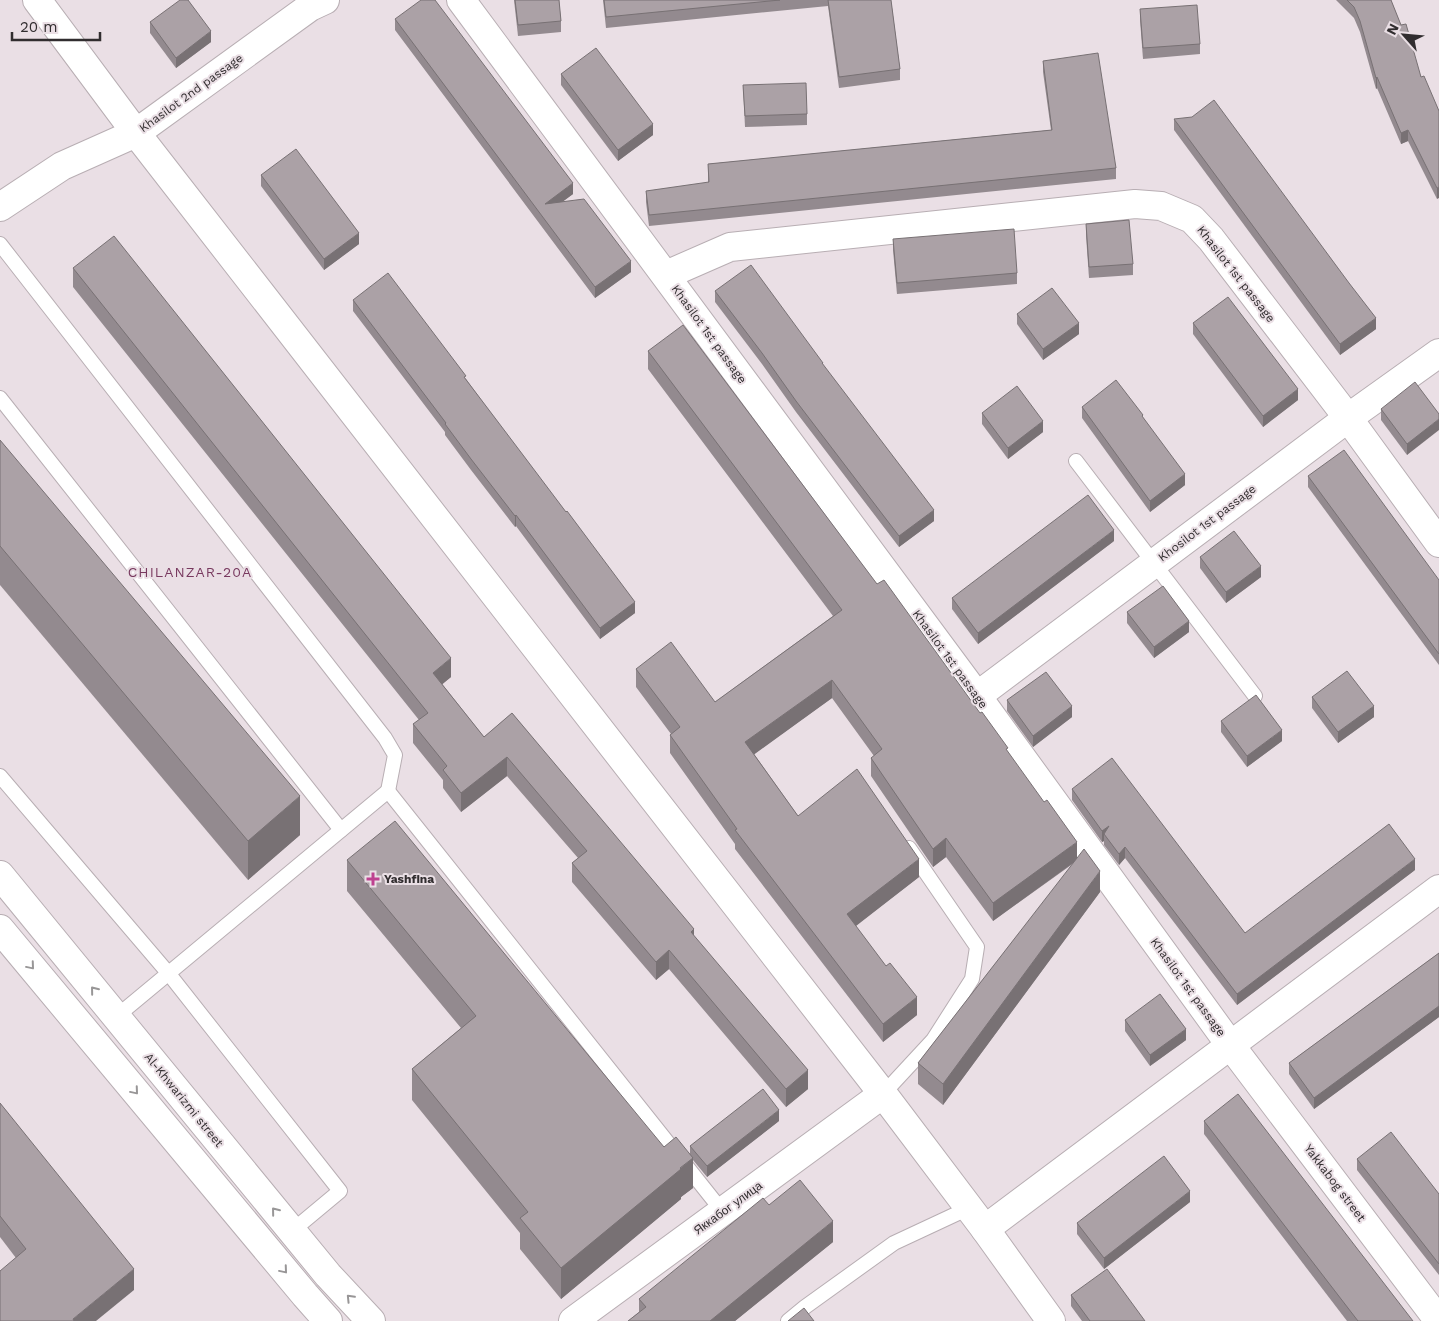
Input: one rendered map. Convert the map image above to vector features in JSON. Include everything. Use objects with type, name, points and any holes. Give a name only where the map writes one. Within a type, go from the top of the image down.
[{"type":"street","points":[[38,0],[136,133],[883,1094],[1051,1321]]},
{"type":"street","name":"Khasilot 2nd passage","points":[[0,207],[62,166],[136,133],[310,7],[325,0]]},
{"type":"street","name":"Khasilot 1st passage","points":[[461,0],[977,696],[1231,1046]]},
{"type":"street","name":"Khasilot 1st passage","points":[[666,275],[730,247],[1135,204],[1161,206],[1192,219],[1211,239],[1348,418],[1439,543]]},
{"type":"street","name":"Khosilot 1st passage","points":[[977,696],[1348,418],[1439,353]]},
{"type":"street","name":"Al-Khwarizmi street","points":[[0,875],[328,1275],[371,1321]]},
{"type":"street","points":[[985,1230],[1439,889]]},
{"type":"street","points":[[0,930],[328,1321]]},
{"type":"street","name":"Yakkabog street","points":[[1231,1046],[1439,1320]]},
{"type":"street","name":"Яккабог улица","points":[[573,1321],[883,1094]]},
{"type":"lane","points":[[0,244],[385,738],[395,755],[388,791],[116,1017]]},
{"type":"lane","points":[[0,398],[341,830]]},
{"type":"lane","points":[[1076,461],[1255,696]]},
{"type":"lane","points":[[0,776],[169,974],[340,1191],[292,1231]]},
{"type":"lane","points":[[388,791],[724,1212]]},
{"type":"lane","points":[[883,1094],[933,1040],[972,979],[978,948],[899,833]]},
{"type":"lane","points":[[788,1321],[894,1243],[969,1208]]},
{"type":"building","points":[[180,0],[188,0],[211,31],[176,58],[150,22]]},
{"type":"building","points":[[421,0],[435,0],[573,183],[545,204],[584,199],[631,261],[595,287],[395,19]]},
{"type":"building","points":[[515,0],[559,0],[561,21],[518,25]]},
{"type":"building","points":[[604,0],[780,0],[606,17]]},
{"type":"building","points":[[828,0],[891,0],[900,69],[839,77]]},
{"type":"building","points":[[1347,0],[1391,0],[1401,25],[1406,24],[1421,77],[1424,76],[1439,111],[1439,187],[1437,188],[1408,130],[1401,133],[1376,78],[1360,21],[1354,7]]},
{"type":"building","points":[[1197,5],[1200,44],[1143,48],[1140,9]]},
{"type":"building","points":[[596,48],[653,124],[618,150],[561,74]]},
{"type":"building","points":[[1098,53],[1116,168],[649,215],[646,191],[709,182],[708,164],[1052,130],[1043,61]]},
{"type":"building","points":[[806,83],[807,114],[745,116],[743,85]]},
{"type":"building","points":[[1214,100],[1376,318],[1340,344],[1174,119],[1192,117]]},
{"type":"building","points":[[296,149],[359,233],[324,259],[261,175]]},
{"type":"building","points":[[1129,220],[1133,264],[1089,267],[1086,224]]},
{"type":"building","points":[[1014,229],[1017,273],[897,283],[893,239]]},
{"type":"building","points":[[114,236],[451,658],[433,673],[484,737],[512,713],[694,929],[691,932],[808,1070],[786,1089],[669,950],[656,962],[572,863],[587,851],[507,757],[461,793],[443,770],[447,766],[413,724],[428,713],[73,268]]},
{"type":"building","points":[[751,265],[822,363],[934,510],[899,536],[715,291]]},
{"type":"building","points":[[388,273],[466,376],[464,377],[635,602],[600,628],[353,300]]},
{"type":"building","points":[[1052,288],[1079,323],[1043,349],[1017,314]]},
{"type":"building","points":[[1228,297],[1298,389],[1263,416],[1193,323]]},
{"type":"building","points":[[683,325],[877,584],[884,580],[980,713],[982,712],[1008,748],[1006,749],[1044,802],[1047,800],[1077,842],[993,903],[946,838],[933,849],[871,758],[882,749],[832,680],[745,742],[798,816],[857,769],[919,859],[847,914],[886,966],[890,963],[917,997],[883,1024],[735,830],[737,829],[670,735],[680,727],[636,669],[671,642],[715,702],[842,610],[648,351]]},
{"type":"building","points":[[1116,380],[1185,474],[1150,501],[1082,407]]},
{"type":"building","points":[[1415,382],[1439,414],[1439,419],[1407,444],[1381,409]]},
{"type":"building","points":[[1017,386],[1043,421],[1008,448],[982,413]]},
{"type":"building","points":[[0,440],[300,796],[248,841],[0,546]]},
{"type":"building","points":[[1344,450],[1439,580],[1439,654],[1308,476]]},
{"type":"building","points":[[1088,495],[1114,530],[978,633],[952,598]]},
{"type":"building","points":[[1234,531],[1261,566],[1226,592],[1200,557]]},
{"type":"building","points":[[1163,586],[1189,621],[1154,647],[1127,612]]},
{"type":"building","points":[[1347,671],[1374,706],[1338,732],[1312,697]]},
{"type":"building","points":[[1046,672],[1072,706],[1033,736],[1007,700]]},
{"type":"building","points":[[1256,695],[1282,730],[1247,756],[1221,721]]},
{"type":"building","points":[[1112,758],[1245,933],[1389,824],[1415,859],[1237,994],[1125,847],[1119,854],[1104,834],[1109,826],[1102,831],[1072,789]]},
{"type":"building","points":[[395,821],[664,1147],[676,1137],[693,1158],[561,1268],[520,1218],[528,1212],[412,1069],[476,1016],[347,860]]},
{"type":"building","points":[[1084,849],[1100,871],[943,1084],[918,1063]]},
{"type":"building","points":[[1439,953],[1439,1006],[1314,1098],[1289,1063]]},
{"type":"building","points":[[1160,994],[1186,1029],[1150,1055],[1125,1020]]},
{"type":"building","points":[[763,1089],[779,1110],[707,1166],[690,1146]]},
{"type":"building","points":[[1238,1094],[1413,1321],[1358,1321],[1204,1121]]},
{"type":"building","points":[[0,1103],[134,1269],[73,1319],[74,1321],[0,1321],[0,1271],[26,1249],[0,1216]]},
{"type":"building","points":[[1391,1132],[1439,1194],[1439,1264],[1357,1159]]},
{"type":"building","points":[[1164,1156],[1190,1191],[1104,1258],[1077,1223]]},
{"type":"building","points":[[800,1180],[833,1221],[710,1321],[628,1321],[646,1307],[639,1299],[763,1198],[769,1205]]},
{"type":"building","points":[[1107,1269],[1145,1321],[1090,1321],[1071,1295]]},
{"type":"building","points":[[804,1308],[814,1321],[788,1321]]},
{"type":"place","name":"Yashfina","points":[[373,879]]},
{"type":"district","name":"CHILANZAR-20A","points":[[190,572]]}]
